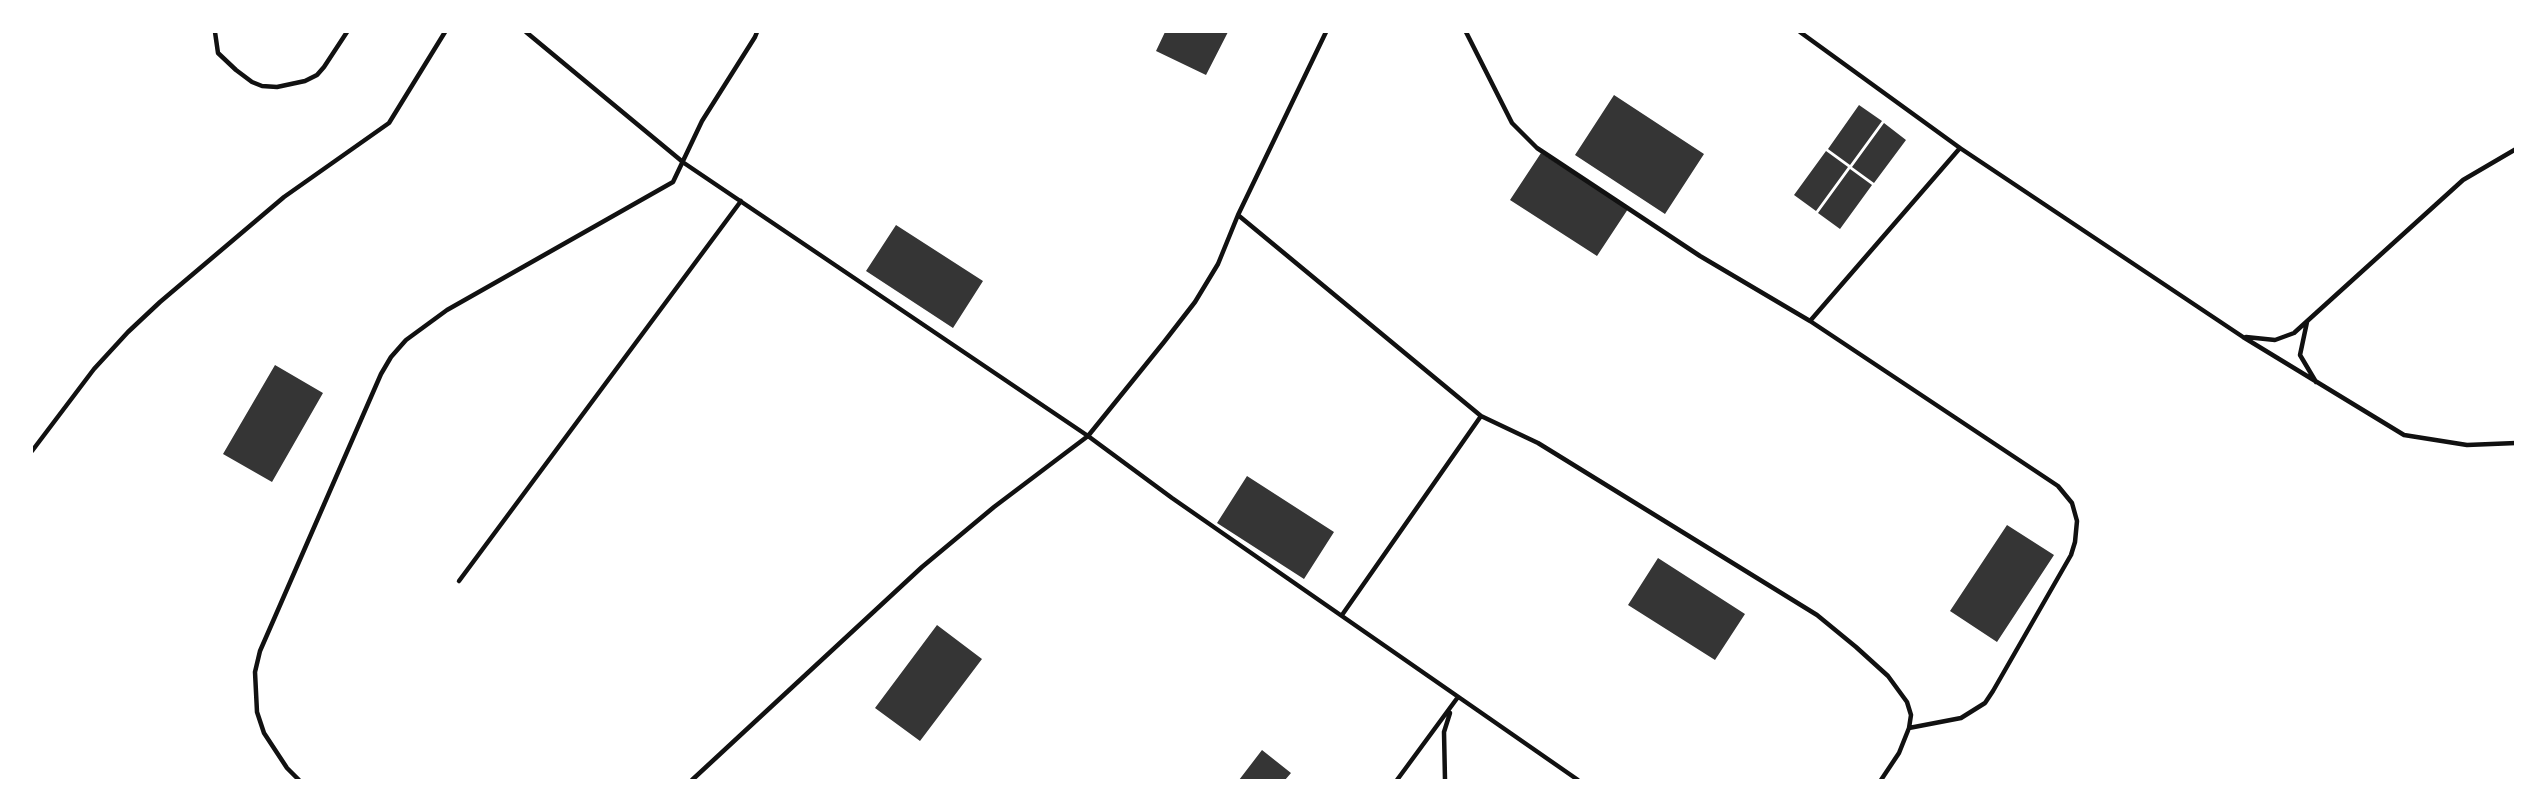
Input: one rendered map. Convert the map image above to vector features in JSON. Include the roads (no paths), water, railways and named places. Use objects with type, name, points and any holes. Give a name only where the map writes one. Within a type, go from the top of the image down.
[{"type":"lane","points":[[215,32],[218,53],[236,70],[252,82],[277,87],[317,75],[347,32]]},
{"type":"lane","points":[[32,451],[94,369],[160,302],[284,197],[389,123],[445,32]]},
{"type":"lane","points":[[526,32],[684,163],[1088,436],[1172,498],[1578,780]]},
{"type":"lane","points":[[299,780],[286,768],[264,733],[257,712],[255,672],[260,651],[375,386],[391,357],[406,340],[447,310],[665,189],[673,182],[702,121],[757,32]]},
{"type":"lane","points":[[692,780],[922,567],[994,507],[1088,436],[1195,302],[1218,264],[1238,215],[1326,32]]},
{"type":"lane","points":[[1466,32],[1512,123],[1537,148],[1700,257],[1810,321],[2046,478],[2065,495],[2076,512],[2077,530],[2071,555],[1985,703],[1961,718],[1909,728]]},
{"type":"lane","points":[[1800,32],[1960,148],[2243,337],[2404,435],[2467,445],[2515,443]]},
{"type":"lane","points":[[1810,321],[1960,148]]},
{"type":"lane","points":[[2243,337],[2275,340],[2286,338],[2463,180],[2515,149]]},
{"type":"lane","points":[[458,581],[741,201]]},
{"type":"lane","points":[[1238,215],[1481,416],[1538,443],[1817,615],[1888,676],[1907,702],[1910,715],[1909,728],[1899,753],[1881,780]]},
{"type":"lane","points":[[2307,321],[2300,355],[2317,384]]},
{"type":"lane","points":[[1342,615],[1481,416]]},
{"type":"lane","points":[[1397,780],[1458,697]]},
{"type":"lane","points":[[1445,780],[1444,732],[1448,715],[1458,697]]}]
